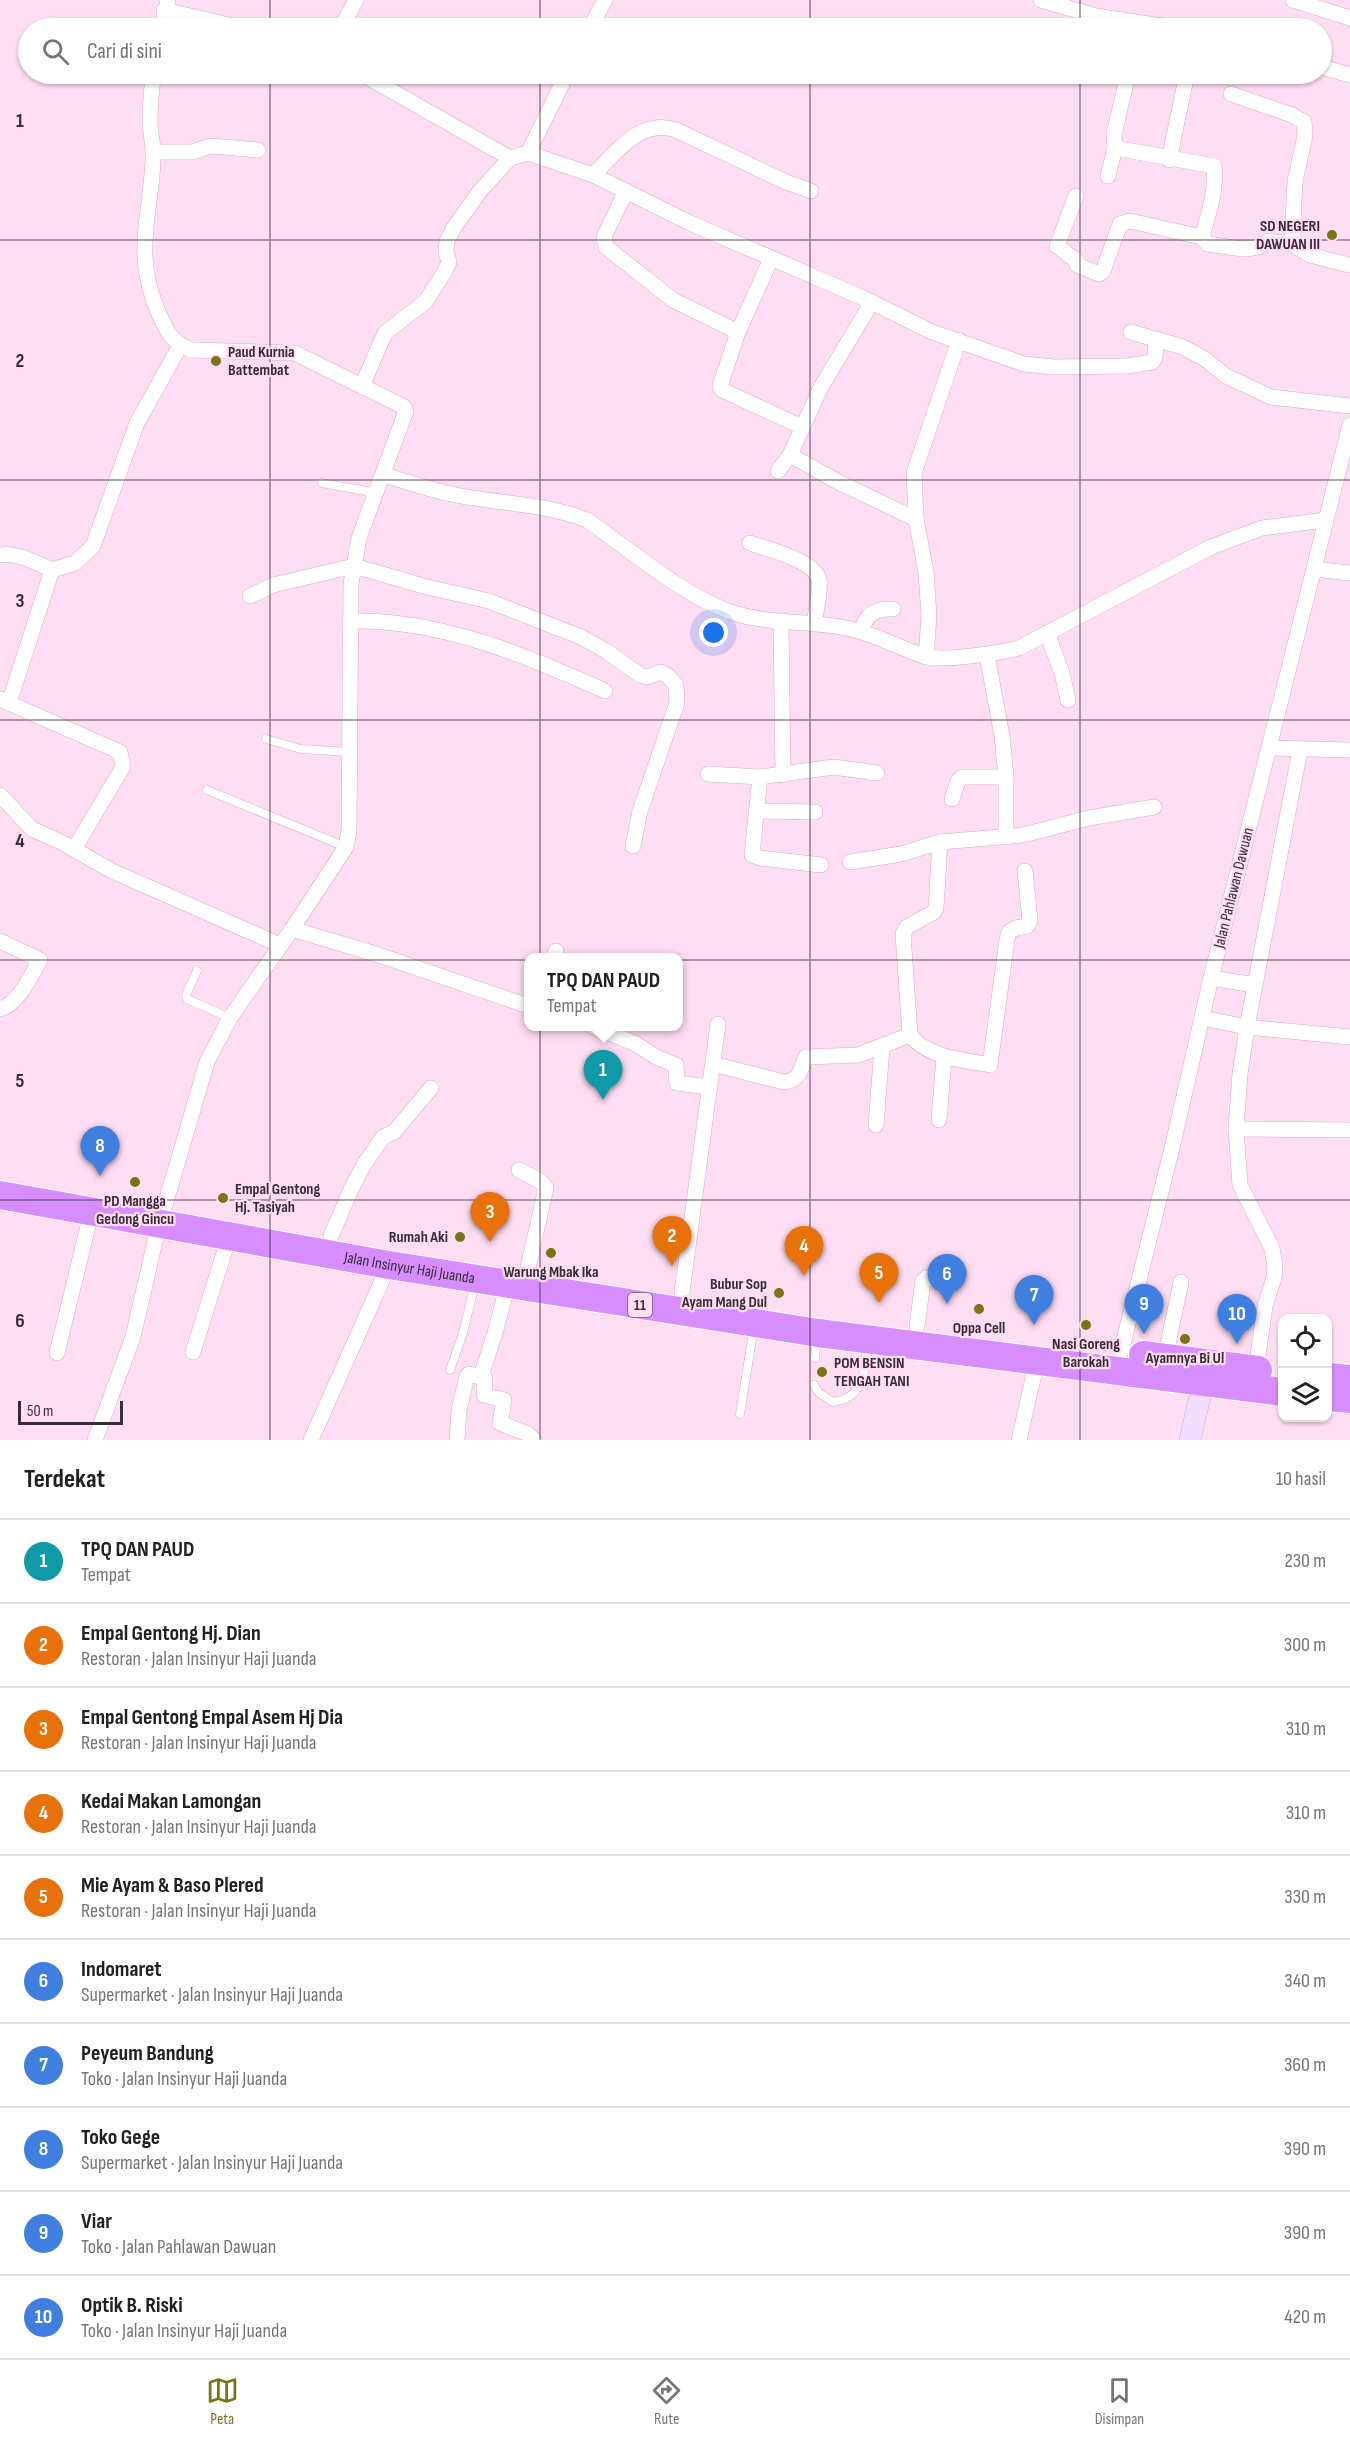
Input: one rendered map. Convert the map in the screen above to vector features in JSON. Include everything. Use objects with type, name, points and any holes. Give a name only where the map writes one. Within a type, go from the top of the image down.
[{"type":"highway","name":"Jalan Insinyur Haji Juanda","points":[[0,1175],[162,1214],[229,1237],[476,1280],[518,1276],[682,1292],[817,1335]]},
{"type":"highway","name":"Jalan Insinyur Haji Juanda","points":[[0,1195],[92,1210],[162,1214],[332,1236],[518,1276],[817,1335],[917,1326],[1269,1371]]},
{"type":"highway","name":"Jalan Insinyur Haji Juanda","points":[[869,1330],[1037,1361],[1278,1392]]},
{"type":"highway","points":[[1332,1377],[1350,1379]]},
{"type":"highway","points":[[1332,1397],[1350,1399]]},
{"type":"street","points":[[346,18],[356,0]]},
{"type":"street","points":[[595,18],[605,0]]},
{"type":"street","points":[[1041,0],[1106,18]]},
{"type":"street","points":[[1293,0],[1350,18]]},
{"type":"street","points":[[166,5],[209,18]]},
{"type":"street","points":[[1332,70],[1350,75]]},
{"type":"street","points":[[95,1440],[133,1337],[162,1214],[207,1062],[230,1018],[346,847],[349,830],[351,584],[359,538],[406,411],[404,407],[295,352],[191,350],[180,346],[170,337],[153,298],[145,272],[143,246],[153,152],[153,84]]},
{"type":"street","points":[[380,84],[510,158]]},
{"type":"street","points":[[528,153],[562,84]]},
{"type":"street","points":[[1108,176],[1115,148],[1114,134],[1126,84]]},
{"type":"street","points":[[1169,160],[1185,84]]},
{"type":"street","points":[[1231,94],[1292,115],[1304,122],[1305,136],[1295,181],[1292,244]]},
{"type":"street","points":[[593,175],[639,133],[650,127],[660,126],[676,130],[786,182],[811,191]]},
{"type":"street","points":[[153,152],[192,152],[211,146],[258,150]]},
{"type":"street","points":[[1115,148],[1154,154],[1169,160],[1214,166],[1214,180],[1202,237]]},
{"type":"street","points":[[362,386],[385,333],[426,301],[445,271],[449,262],[446,252],[447,241],[480,191],[510,158],[528,153],[593,175],[688,222],[932,332],[1024,364],[1054,367],[1127,366],[1152,362],[1155,358],[1156,341]]},
{"type":"street","points":[[626,192],[604,237],[606,247],[673,300],[738,332]]},
{"type":"street","points":[[1076,196],[1057,246],[1063,249],[1065,255],[1076,260],[1077,265],[1099,274],[1103,271],[1120,224],[1130,221],[1202,237],[1208,244],[1253,250],[1264,246],[1268,241],[1292,244],[1300,251],[1310,255],[1350,260]]},
{"type":"street","points":[[771,258],[738,332],[720,386],[722,390],[802,428]]},
{"type":"street","points":[[778,471],[790,455],[821,387],[872,303]]},
{"type":"street","points":[[1131,332],[1183,347],[1205,359],[1226,376],[1270,397],[1350,406]]},
{"type":"street","points":[[926,657],[929,616],[927,583],[916,519],[914,473],[959,340]]},
{"type":"street","points":[[0,555],[19,556],[52,570],[75,563],[93,546],[137,423],[180,346]]},
{"type":"street","name":"Jalan Pahlawan Dawuan","points":[[1121,1352],[1173,1144],[1211,978],[1350,425]]},
{"type":"street","points":[[790,455],[840,483],[916,519]]},
{"type":"street","points":[[384,475],[447,493],[550,507],[571,514],[587,520],[694,595],[734,613],[782,621],[814,623],[876,635],[926,657],[987,655],[1019,648],[1211,547],[1262,528],[1326,520]]},
{"type":"street","points":[[750,543],[806,563],[815,572],[819,580],[814,623]]},
{"type":"street","points":[[250,596],[283,582],[354,566],[427,587],[489,601],[581,637],[640,675],[647,677],[661,672],[668,676],[676,685],[676,703],[640,811],[633,846]]},
{"type":"street","points":[[1314,569],[1350,573]]},
{"type":"street","points":[[52,570],[4,701],[122,756],[123,767],[118,778],[63,844]]},
{"type":"street","points":[[862,632],[867,616],[876,610],[893,609]]},
{"type":"street","points":[[351,621],[381,620],[401,623],[487,643],[538,661],[605,691]]},
{"type":"street","points":[[782,621],[783,775]]},
{"type":"street","points":[[1047,633],[1068,699]]},
{"type":"street","points":[[987,655],[1006,777],[1006,836]]},
{"type":"street","points":[[1269,748],[1350,750]]},
{"type":"street","points":[[1269,1371],[1265,1306],[1274,1278],[1275,1266],[1272,1248],[1240,1185],[1236,1129],[1240,1074],[1247,1027],[1246,984],[1294,750]]},
{"type":"street","points":[[708,774],[760,777],[834,767],[877,773]]},
{"type":"street","points":[[760,777],[752,855],[760,858],[821,865]]},
{"type":"street","points":[[952,799],[958,781],[962,777],[1006,777]]},
{"type":"street","points":[[0,795],[32,829],[112,871],[280,945]]},
{"type":"street","points":[[850,862],[902,854],[940,842],[1023,836],[1089,818],[1154,807]]},
{"type":"street","points":[[756,811],[815,812]]},
{"type":"street","points":[[940,842],[936,908],[934,912],[907,927],[903,934],[910,1035],[915,1042],[944,1056],[990,1065],[1009,932],[1027,926],[1030,921],[1025,871]]},
{"type":"street","points":[[292,929],[379,955],[524,1005]]},
{"type":"street","points":[[0,941],[40,960],[21,991],[6,1007],[0,1009]]},
{"type":"street","points":[[1211,978],[1246,984]]},
{"type":"street","points":[[1202,1018],[1247,1027],[1350,1037]]},
{"type":"street","points":[[682,1292],[718,1024]]},
{"type":"street","points":[[604,1031],[636,1044],[656,1057],[671,1061],[676,1065],[677,1083],[710,1087]]},
{"type":"street","points":[[712,1064],[784,1082],[794,1081],[799,1077],[806,1057],[858,1055],[910,1035]]},
{"type":"street","points":[[876,1125],[882,1047]]},
{"type":"street","points":[[939,1120],[944,1056]]},
{"type":"street","points":[[332,1236],[352,1187],[365,1163],[383,1137],[394,1132],[431,1088]]},
{"type":"street","points":[[1236,1129],[1350,1130]]},
{"type":"street","points":[[480,1377],[518,1276],[546,1188],[540,1181],[519,1170]]},
{"type":"street","points":[[57,1353],[92,1210]]},
{"type":"street","points":[[193,1352],[229,1237]]},
{"type":"street","points":[[311,1440],[389,1265]]},
{"type":"street","points":[[917,1326],[923,1281],[926,1278],[952,1280]]},
{"type":"street","points":[[1165,1358],[1181,1282]]},
{"type":"street","points":[[1019,1440],[1037,1361]]},
{"type":"street","points":[[457,1440],[459,1410],[467,1376],[470,1374],[486,1378],[484,1395],[504,1400],[501,1425],[528,1434],[534,1440]]},
{"type":"street","points":[[1190,1440],[1203,1383]]},
{"type":"lane","points":[[322,483],[377,493]]},
{"type":"lane","points":[[266,739],[301,749],[349,752]]},
{"type":"lane","points":[[207,790],[346,847]]},
{"type":"lane","points":[[196,971],[186,995],[187,999],[230,1018]]},
{"type":"lane","points":[[450,1370],[463,1333],[476,1280]]},
{"type":"lane","points":[[741,1414],[755,1323]]},
{"type":"lane","points":[[814,1385],[819,1393],[833,1402],[847,1400],[857,1391],[862,1378],[869,1330]]},
{"type":"place","name":"SD NEGERI DAWUAN III","points":[[1332,235]]},
{"type":"place","name":"Paud Kurnia Battembat","points":[[216,361]]},
{"type":"place","name":"TPQ DAN PAUD","points":[[603,1100]]},
{"type":"place","name":"Toko Gege","points":[[100,1176]]},
{"type":"place","name":"PD Mangga Gedong Gincu","points":[[135,1182]]},
{"type":"place","name":"Empal Gentong Hj. Tasiyah","points":[[223,1198]]},
{"type":"place","name":"Rumah Aki","points":[[460,1237]]},
{"type":"place","name":"Empal Gentong Empal Asem Hj Dia","points":[[490,1242]]},
{"type":"place","name":"Warung Mbak Ika","points":[[551,1253]]},
{"type":"place","name":"Empal Gentong Hj. Dian","points":[[672,1266]]},
{"type":"place","name":"Kedai Makan Lamongan","points":[[804,1276]]},
{"type":"place","name":"Bubur Sop Ayam Mang Dul","points":[[779,1293]]},
{"type":"place","name":"Mie Ayam & Baso Plered","points":[[879,1303]]},
{"type":"place","name":"Indomaret","points":[[947,1304]]},
{"type":"place","name":"Oppa Cell","points":[[979,1309]]},
{"type":"place","name":"Peyeum Bandung","points":[[1034,1325]]},
{"type":"place","name":"Nasi Goreng Barokah","points":[[1086,1325]]},
{"type":"place","name":"Viar","points":[[1144,1334]]},
{"type":"place","name":"Ayamnya Bi Ul","points":[[1185,1339]]},
{"type":"place","name":"Optik B. Riski","points":[[1237,1344]]},
{"type":"place","name":"POM BENSIN TENGAH TANI","points":[[822,1372]]}]
